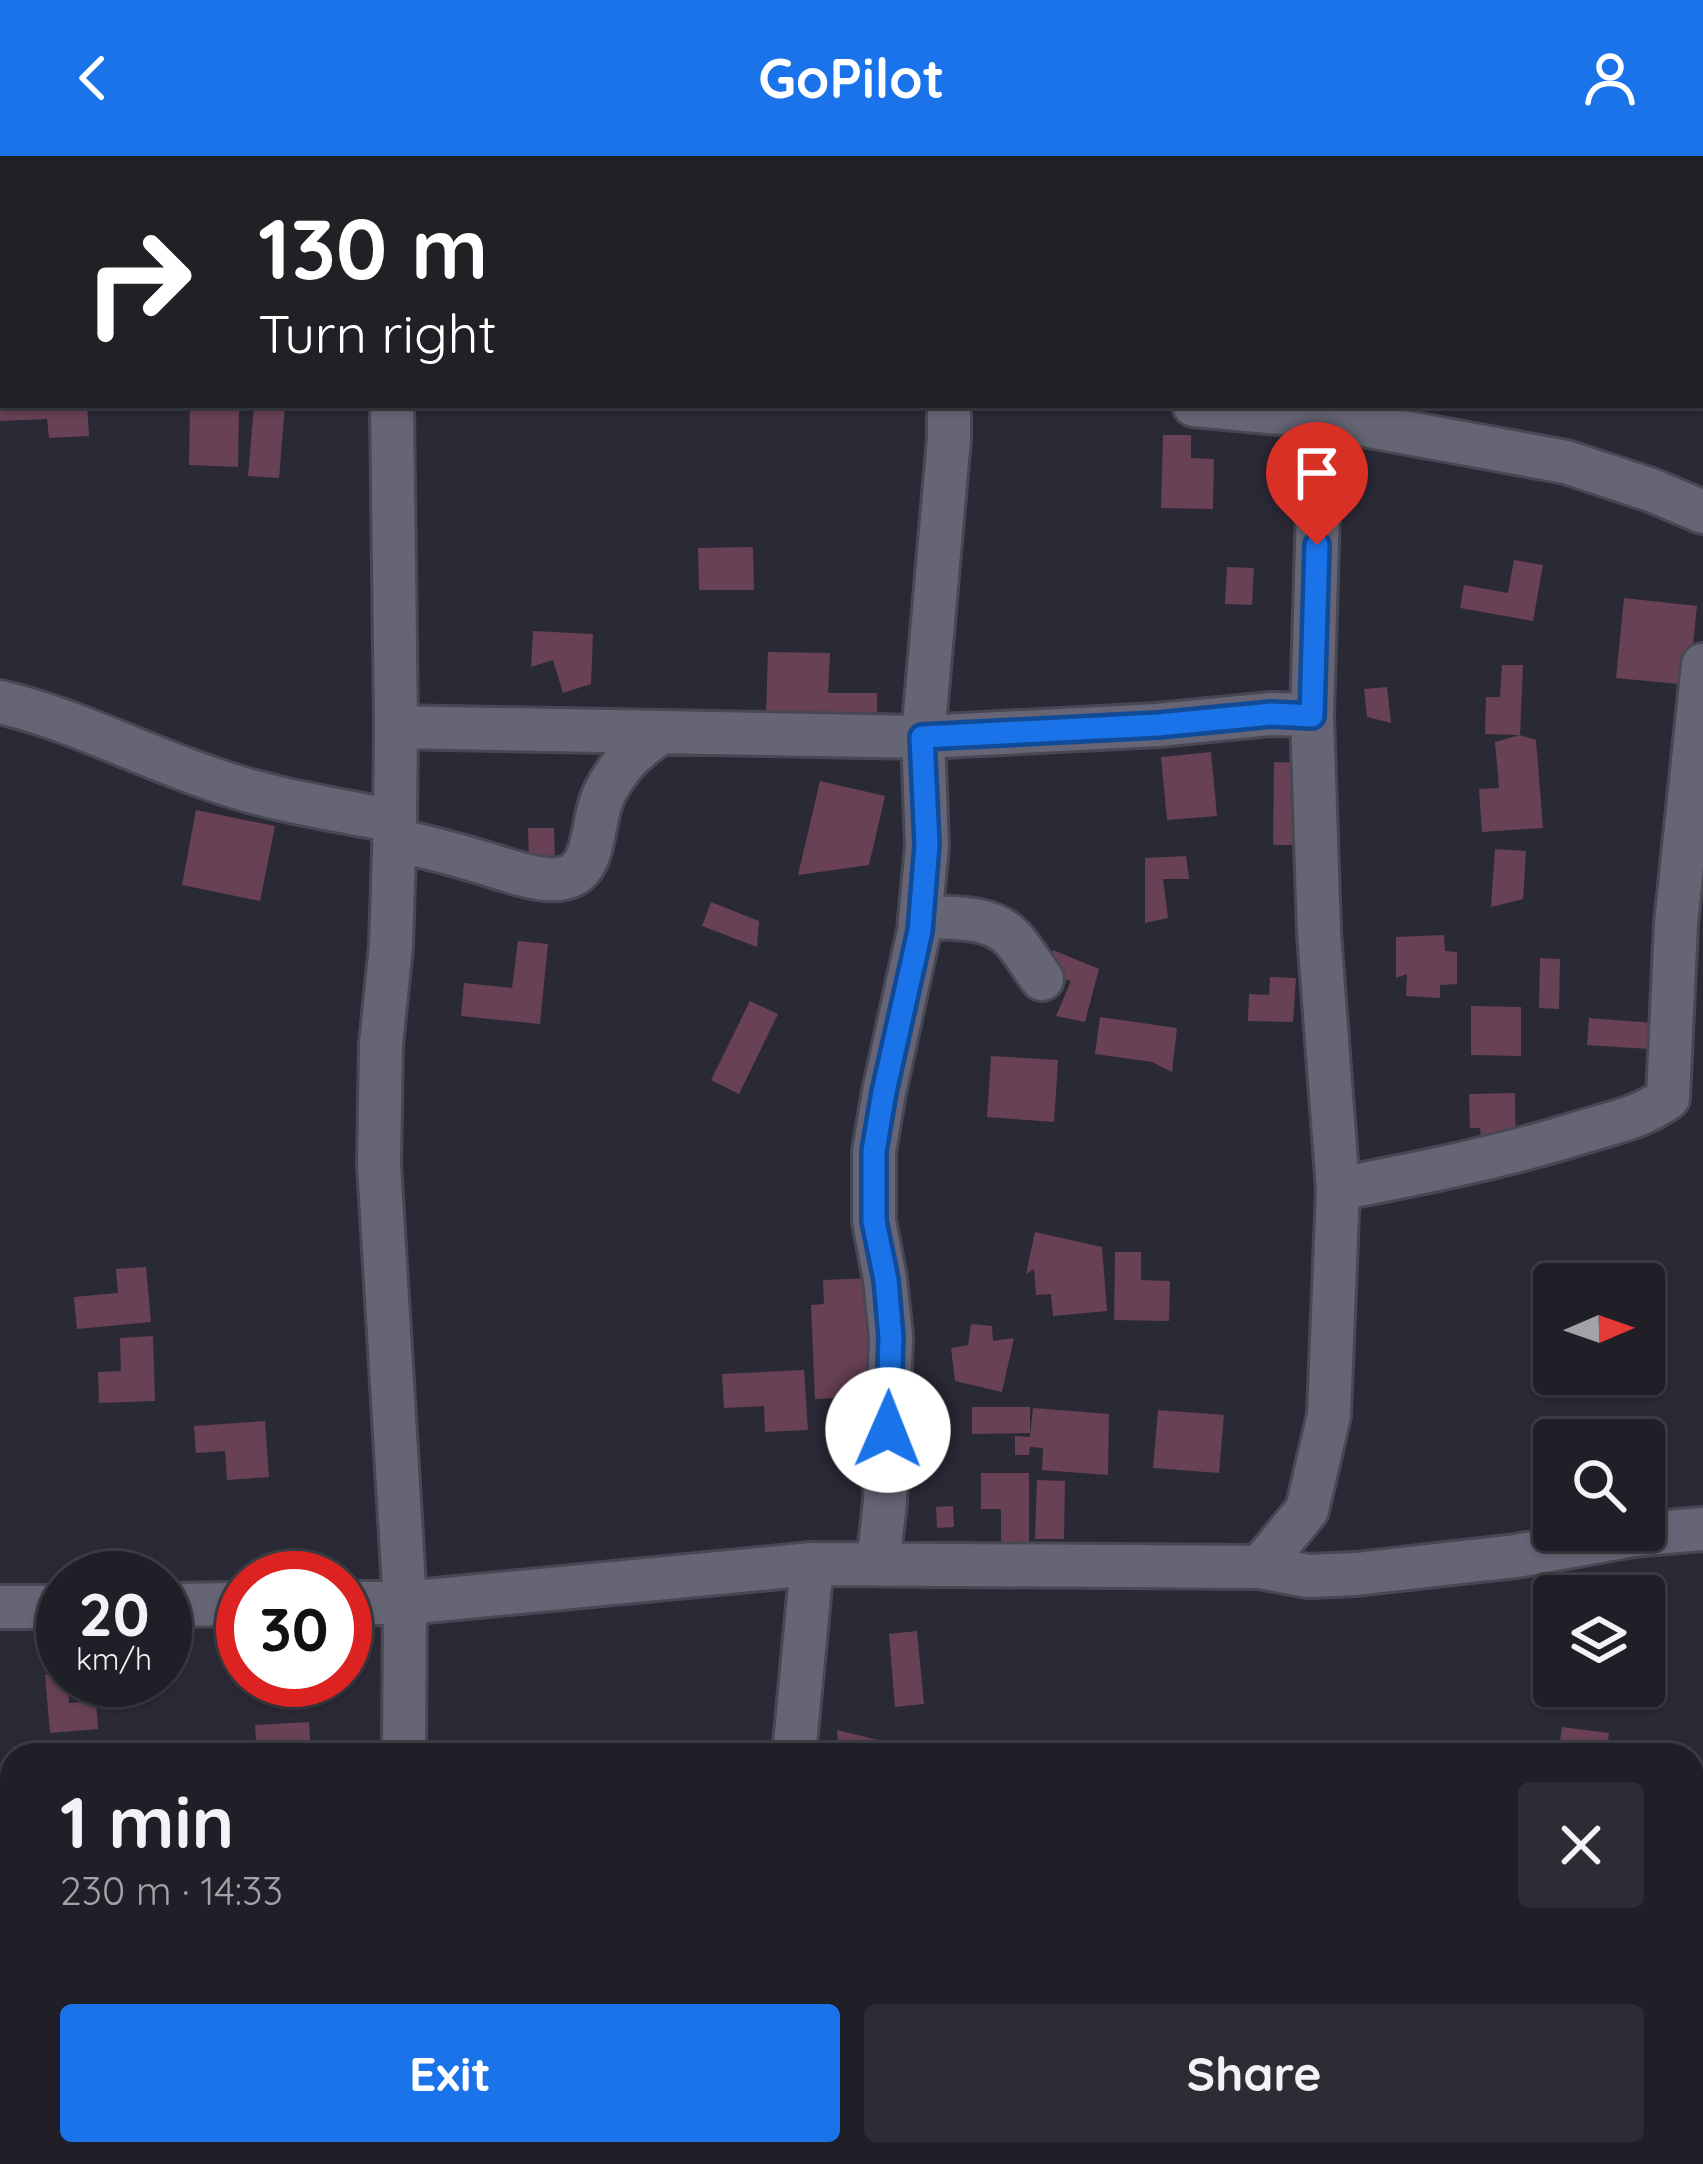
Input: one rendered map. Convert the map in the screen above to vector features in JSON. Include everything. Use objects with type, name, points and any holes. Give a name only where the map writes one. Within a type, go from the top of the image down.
[{"type":"street","points":[[392,408],[396,727],[379,1164],[405,1603],[404,1743]]},
{"type":"street","points":[[878,1564],[891,1337],[874,1221],[874,1151],[920,917],[927,845],[922,737],[949,408]]},
{"type":"street","points":[[1257,408],[1321,411],[1566,462],[1703,512]]},
{"type":"street","points":[[1260,1567],[1307,1510],[1329,1415],[1338,1190],[1318,933],[1312,716],[1321,411]]},
{"type":"street","points":[[1338,1190],[1492,1159],[1685,1105],[1676,924],[1703,665]]},
{"type":"street","points":[[0,701],[209,778],[549,880],[580,872],[603,794],[638,747],[661,733]]},
{"type":"street","points":[[396,727],[922,737],[1272,714],[1312,716]]},
{"type":"street","points":[[920,917],[991,924],[1011,935],[1042,979]]},
{"type":"street","points":[[372,1603],[812,1564],[1260,1567],[1308,1576],[1356,1574],[1703,1529]]},
{"type":"street","points":[[795,1743],[812,1564]]},
{"type":"street","points":[[0,1607],[36,1606]]},
{"type":"building","points":[[0,408],[87,408],[89,436],[49,438],[47,419],[0,421]]},
{"type":"building","points":[[190,408],[239,408],[238,467],[189,465]]},
{"type":"building","points":[[254,408],[285,408],[279,478],[248,476]]},
{"type":"building","points":[[1163,435],[1191,435],[1191,458],[1214,459],[1213,509],[1161,508]]},
{"type":"building","points":[[753,547],[754,590],[699,590],[698,548]]},
{"type":"building","points":[[1514,560],[1543,565],[1533,621],[1460,608],[1464,585],[1508,593]]},
{"type":"building","points":[[1227,567],[1254,568],[1252,605],[1225,604]]},
{"type":"building","points":[[1624,598],[1697,606],[1689,685],[1616,678]]},
{"type":"building","points":[[533,631],[593,634],[591,684],[563,693],[553,660],[531,667]]},
{"type":"building","points":[[768,652],[830,653],[828,693],[877,693],[877,726],[766,715]]},
{"type":"building","points":[[1502,665],[1523,665],[1520,735],[1485,734],[1486,697],[1500,697]]},
{"type":"building","points":[[1387,687],[1391,723],[1367,717],[1364,689]]},
{"type":"building","points":[[1520,735],[1536,740],[1543,828],[1482,832],[1479,789],[1499,788],[1495,742]]},
{"type":"building","points":[[1211,752],[1217,816],[1167,820],[1161,757]]},
{"type":"building","points":[[1274,762],[1299,763],[1298,845],[1273,845]]},
{"type":"building","points":[[820,781],[885,796],[869,865],[798,875]]},
{"type":"building","points":[[196,810],[275,826],[260,901],[182,885]]},
{"type":"building","points":[[528,828],[554,828],[555,862],[529,862]]},
{"type":"building","points":[[1495,849],[1526,851],[1523,899],[1491,907]]},
{"type":"building","points":[[1186,856],[1189,879],[1163,879],[1168,918],[1145,923],[1145,858]]},
{"type":"building","points":[[711,902],[759,921],[757,947],[702,926]]},
{"type":"building","points":[[1444,935],[1445,951],[1457,952],[1457,984],[1440,985],[1440,998],[1406,996],[1407,974],[1396,978],[1396,937]]},
{"type":"building","points":[[518,941],[548,944],[540,1024],[461,1016],[464,983],[512,988]]},
{"type":"building","points":[[1053,950],[1099,969],[1085,1022],[1056,1016],[1071,981],[1050,976]]},
{"type":"building","points":[[1540,958],[1560,959],[1559,1009],[1539,1008]]},
{"type":"building","points":[[1270,977],[1296,978],[1293,1022],[1248,1021],[1249,994],[1269,995]]},
{"type":"building","points":[[750,1001],[778,1014],[739,1094],[711,1080]]},
{"type":"building","points":[[1471,1006],[1521,1007],[1521,1056],[1471,1055]]},
{"type":"building","points":[[1100,1017],[1177,1028],[1172,1072],[1152,1062],[1095,1054]]},
{"type":"building","points":[[1589,1018],[1666,1024],[1664,1050],[1587,1045]]},
{"type":"building","points":[[991,1056],[1058,1060],[1054,1122],[987,1117]]},
{"type":"building","points":[[1515,1093],[1516,1165],[1494,1136],[1481,1136],[1480,1128],[1470,1128],[1469,1094]]},
{"type":"building","points":[[1035,1232],[1102,1247],[1107,1311],[1053,1316],[1051,1294],[1036,1295],[1034,1269],[1026,1274]]},
{"type":"building","points":[[1115,1252],[1141,1252],[1141,1280],[1170,1281],[1169,1321],[1114,1320]]},
{"type":"building","points":[[146,1267],[151,1322],[77,1329],[74,1297],[118,1293],[116,1269]]},
{"type":"building","points":[[871,1278],[876,1396],[815,1399],[811,1305],[824,1304],[823,1280]]},
{"type":"building","points":[[971,1324],[992,1326],[993,1341],[1014,1338],[1002,1392],[955,1381],[951,1348],[968,1345]]},
{"type":"building","points":[[153,1336],[155,1401],[99,1403],[98,1372],[121,1371],[120,1338]]},
{"type":"building","points":[[804,1370],[808,1430],[765,1432],[764,1406],[724,1408],[722,1374]]},
{"type":"building","points":[[972,1407],[1030,1407],[1030,1433],[972,1434]]},
{"type":"building","points":[[1033,1408],[1109,1414],[1108,1475],[1042,1470],[1043,1448],[1030,1447],[1029,1455],[1015,1455],[1015,1436],[1030,1437]]},
{"type":"building","points":[[1158,1410],[1224,1415],[1219,1473],[1153,1468]]},
{"type":"building","points":[[265,1421],[269,1477],[227,1480],[225,1451],[196,1453],[194,1426]]},
{"type":"building","points":[[981,1473],[1029,1473],[1029,1544],[1001,1544],[1001,1509],[981,1509]]},
{"type":"building","points":[[1037,1480],[1065,1481],[1064,1539],[1035,1539]]},
{"type":"building","points":[[953,1506],[954,1527],[937,1528],[936,1507]]},
{"type":"building","points":[[917,1631],[924,1704],[895,1707],[889,1634]]},
{"type":"building","points":[[48,1707],[96,1707],[98,1729],[50,1733]]},
{"type":"building","points":[[309,1722],[310,1743],[256,1743],[255,1725]]},
{"type":"building","points":[[1562,1727],[1609,1733],[1608,1743],[1560,1743]]},
{"type":"building","points":[[837,1730],[878,1743],[838,1743]]},
{"type":"route","points":[[888,1430],[891,1337],[874,1221],[874,1151],[920,931],[927,845],[922,737],[1272,714],[1312,716],[1317,545]]}]
